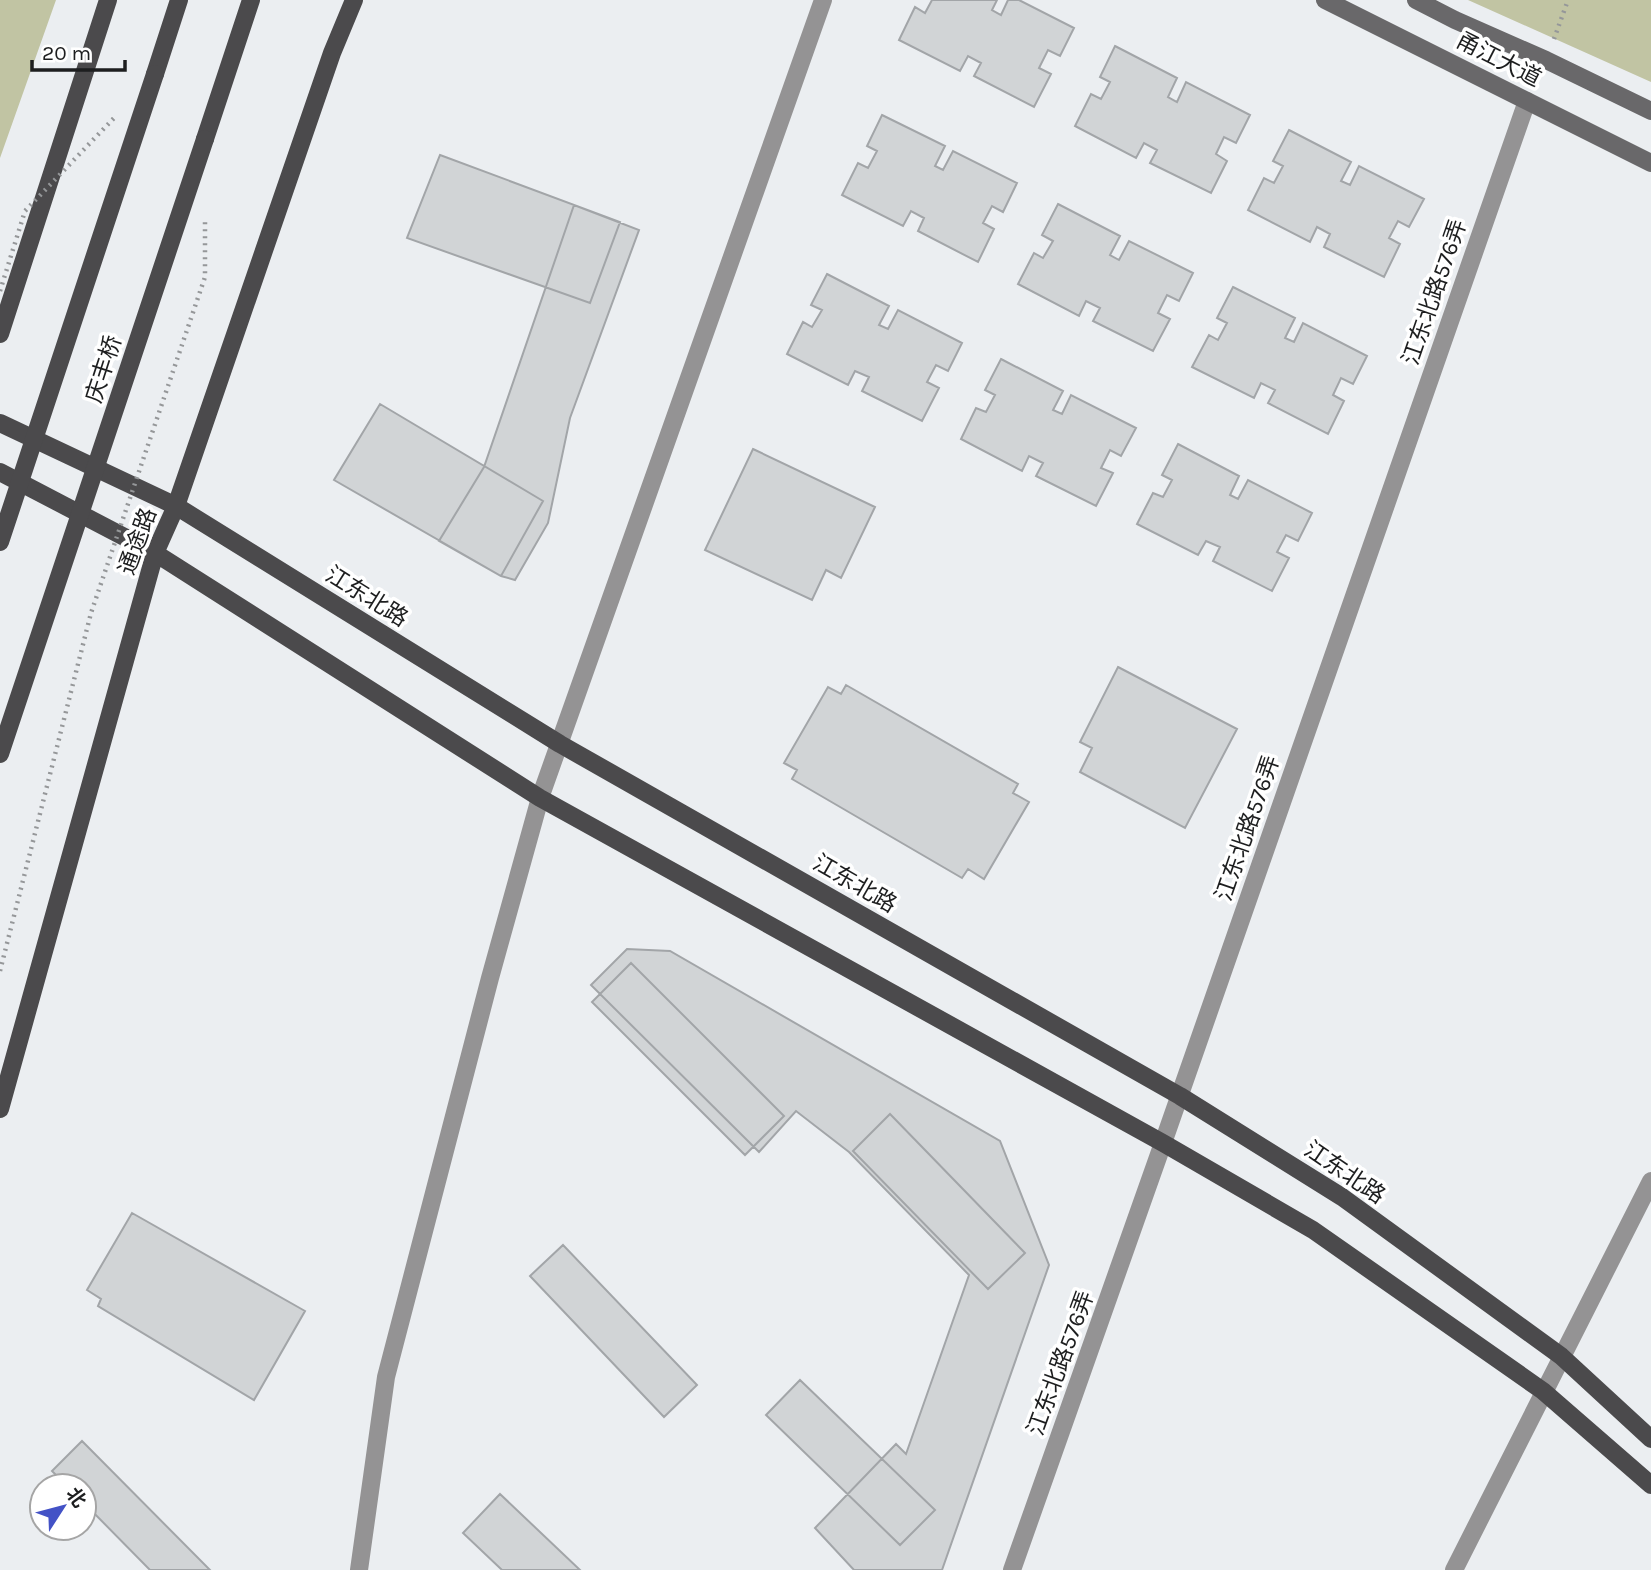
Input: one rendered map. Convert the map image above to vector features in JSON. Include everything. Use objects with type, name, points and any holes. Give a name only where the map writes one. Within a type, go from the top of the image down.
[{"type":"main road","points":[[0,334],[108,0]]},
{"type":"main road","name":"庆丰桥","points":[[0,542],[179,0]]},
{"type":"main road","name":"庆丰桥","points":[[0,754],[251,0]]},
{"type":"main road","name":"通途路","points":[[0,1110],[155,553],[176,506],[332,53],[354,0]]},
{"type":"main road","name":"甬江大道","points":[[1325,0],[1651,163]]},
{"type":"main road","name":"甬江大道","points":[[1416,0],[1651,111]]},
{"type":"main road","name":"江东北路","points":[[0,423],[176,506],[560,744],[1180,1096],[1342,1197],[1562,1356],[1651,1439]]},
{"type":"main road","points":[[0,472],[155,553],[540,798],[1163,1143],[1313,1230],[1543,1391],[1651,1485]]},
{"type":"street","points":[[359,1570],[386,1377],[540,798],[823,0]]},
{"type":"street","name":"江东北路576弄","points":[[1012,1570],[1527,101]]},
{"type":"street","points":[[1454,1570],[1651,1181]]},
{"type":"path","points":[[1546,60],[1568,0]]},
{"type":"path","points":[[0,291],[26,211],[118,113]]},
{"type":"path","points":[[0,971],[91,613],[205,277],[205,208]]},
{"type":"green space","points":[[0,0],[56,0],[0,158]]},
{"type":"green space","points":[[1468,0],[1651,0],[1651,82]]},
{"type":"building","points":[[932,0],[997,0],[992,10],[1001,15],[1008,0],[1019,0],[1074,28],[1060,56],[1048,50],[1039,68],[1051,74],[1034,107],[974,76],[981,63],[968,56],[960,71],[899,40],[915,7],[925,13]]},
{"type":"building","points":[[1115,46],[1177,78],[1168,97],[1177,102],[1186,82],[1250,115],[1236,143],[1224,137],[1216,154],[1227,161],[1211,193],[1150,163],[1157,150],[1144,143],[1136,158],[1075,126],[1091,94],[1101,99],[1110,82],[1100,77]]},
{"type":"building","points":[[882,115],[945,146],[935,166],[943,170],[953,151],[1017,183],[1003,212],[992,206],[983,223],[994,229],[978,262],[918,231],[924,218],[911,211],[903,226],[842,195],[858,163],[868,168],[877,151],[867,146]]},
{"type":"building","points":[[1289,130],[1351,162],[1341,181],[1350,185],[1359,166],[1424,199],[1409,227],[1398,221],[1389,238],[1400,244],[1384,277],[1324,247],[1330,234],[1317,227],[1310,242],[1248,210],[1264,178],[1274,183],[1283,166],[1273,161]]},
{"type":"building","points":[[440,155],[620,222],[590,303],[407,238]]},
{"type":"building","points":[[1058,204],[1120,236],[1110,255],[1119,260],[1129,241],[1193,273],[1179,301],[1167,295],[1158,313],[1170,319],[1153,351],[1093,321],[1100,308],[1086,301],[1079,316],[1018,284],[1034,253],[1043,258],[1053,241],[1042,235]]},
{"type":"building","points":[[574,205],[639,230],[570,418],[548,523],[515,580],[501,576],[439,541],[484,467]]},
{"type":"building","points":[[827,274],[889,306],[879,325],[888,329],[898,310],[962,343],[948,371],[936,365],[927,382],[939,388],[922,421],[862,391],[869,377],[855,371],[848,385],[787,354],[803,322],[812,327],[822,310],[811,305]]},
{"type":"building","points":[[1233,287],[1295,318],[1285,338],[1294,342],[1303,323],[1367,356],[1353,384],[1341,378],[1333,395],[1344,401],[1328,434],[1268,403],[1275,390],[1261,383],[1254,398],[1192,367],[1209,335],[1218,340],[1227,323],[1217,318]]},
{"type":"building","points":[[1001,359],[1063,391],[1053,410],[1062,414],[1071,395],[1136,428],[1121,456],[1110,450],[1101,468],[1113,473],[1096,506],[1036,476],[1043,463],[1029,456],[1022,471],[961,439],[976,408],[986,412],[995,395],[985,390]]},
{"type":"building","points":[[380,404],[543,501],[501,576],[334,480]]},
{"type":"building","points":[[1178,444],[1239,476],[1230,495],[1238,499],[1248,480],[1312,513],[1298,541],[1286,535],[1277,552],[1289,558],[1272,591],[1213,561],[1220,547],[1206,541],[1198,555],[1137,524],[1153,493],[1163,497],[1172,480],[1162,475]]},
{"type":"building","points":[[753,449],[875,507],[841,578],[826,570],[812,600],[705,550]]},
{"type":"building","points":[[1118,667],[1237,729],[1185,828],[1080,772],[1092,748],[1080,742]]},
{"type":"building","points":[[846,685],[1018,784],[1013,793],[1029,802],[984,879],[968,869],[962,878],[792,779],[797,770],[784,763],[828,687],[841,694]]},
{"type":"building","points":[[627,949],[670,951],[1000,1141],[1049,1265],[942,1570],[854,1570],[815,1528],[896,1444],[906,1454],[969,1275],[849,1152],[796,1111],[759,1152],[591,985]]},
{"type":"building","points":[[631,963],[784,1116],[745,1155],[592,1002]]},
{"type":"building","points":[[890,1114],[1025,1253],[988,1289],[853,1151]]},
{"type":"building","points":[[132,1213],[305,1311],[254,1400],[98,1306],[101,1299],[87,1290]]},
{"type":"building","points":[[563,1245],[697,1385],[664,1417],[530,1276]]},
{"type":"building","points":[[800,1380],[935,1510],[900,1545],[766,1415]]},
{"type":"building","points":[[82,1441],[210,1570],[150,1570],[98,1517],[98,1472],[52,1471]]},
{"type":"building","points":[[500,1494],[580,1570],[502,1570],[463,1533]]}]
